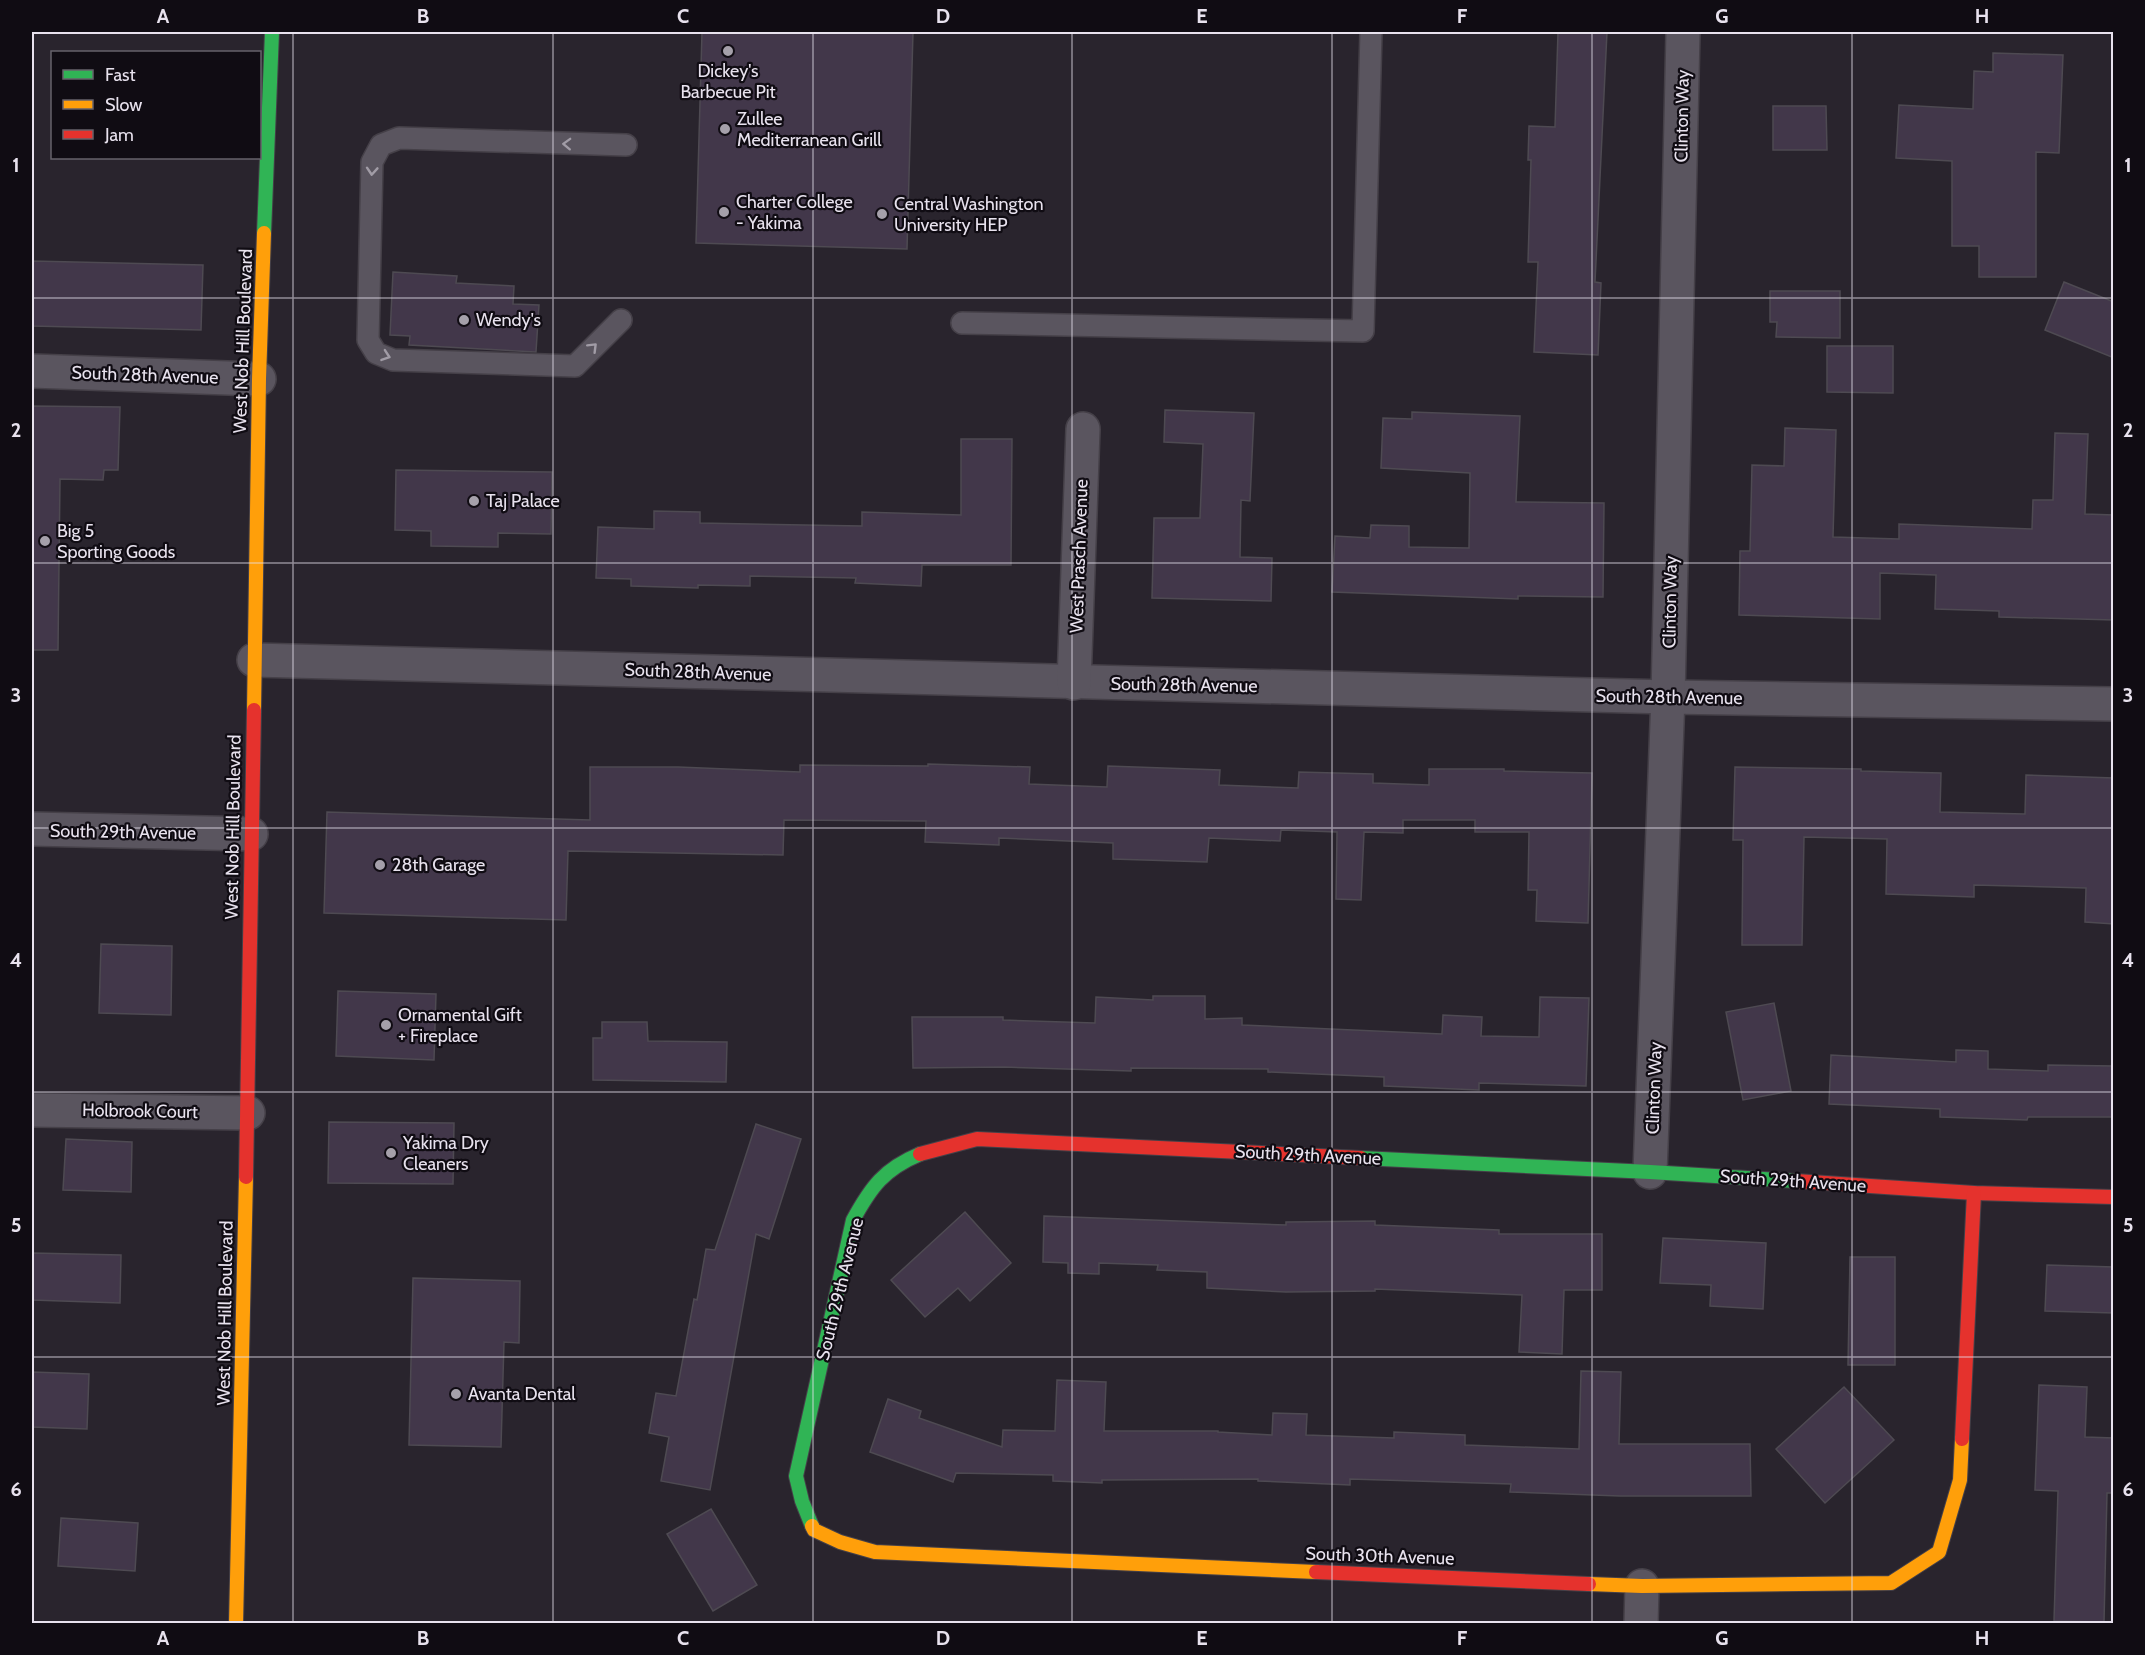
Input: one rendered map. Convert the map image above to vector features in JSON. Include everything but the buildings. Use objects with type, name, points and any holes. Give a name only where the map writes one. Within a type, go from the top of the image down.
[{"type":"street","name":"West Nob Hill Boulevard","points":[[236,1623],[248,1113],[259,379],[272,32]]},
{"type":"street","name":"Clinton Way","points":[[1650,1172],[1668,697],[1683,32]]},
{"type":"street","name":"South 28th Avenue","points":[[32,371],[259,379]]},
{"type":"street","name":"West Prasch Avenue","points":[[1074,683],[1083,429]]},
{"type":"street","name":"South 28th Avenue","points":[[254,660],[1074,683],[1668,697],[2114,704]]},
{"type":"street","name":"South 29th Avenue","points":[[32,830],[251,834]]},
{"type":"street","name":"Holbrook Court","points":[[32,1110],[248,1113]]},
{"type":"street","name":"South 29th Avenue","points":[[814,1530],[802,1501],[796,1476],[853,1220],[874,1184],[897,1163],[934,1147],[977,1139],[1650,1172],[1974,1193],[2114,1197]]},
{"type":"street","name":"South 30th Avenue","points":[[814,1530],[840,1542],[875,1552],[1642,1586],[1891,1583],[1939,1552],[1960,1480],[1974,1193]]},
{"type":"street","points":[[1641,1623],[1642,1586]]},
{"type":"lane","points":[[962,323],[1363,331],[1371,32]]},
{"type":"lane","points":[[621,320],[575,366],[393,360],[376,353],[368,340],[372,162],[381,145],[399,138],[626,145]]},
{"type":"traffic: fast","points":[[264,233],[272,32]]},
{"type":"traffic: fast","points":[[812,1526],[802,1501],[796,1476],[853,1220],[880,1180],[897,1166],[920,1154]]},
{"type":"traffic: fast","points":[[1361,1158],[1796,1181]]},
{"type":"traffic: slow","points":[[254,710],[259,379],[264,233]]},
{"type":"traffic: slow","points":[[236,1624],[246,1177]]},
{"type":"traffic: slow","points":[[1589,1584],[1642,1586],[1891,1583],[1939,1552],[1960,1480],[1962,1439]]},
{"type":"traffic: slow","points":[[812,1526],[814,1530],[840,1542],[875,1552],[1316,1572]]},
{"type":"traffic: jam","points":[[246,1177],[254,710]]},
{"type":"traffic: jam","points":[[920,1154],[977,1139],[1361,1158]]},
{"type":"traffic: jam","points":[[1796,1181],[1974,1193],[2114,1197]]},
{"type":"traffic: jam","points":[[1962,1439],[1974,1193]]},
{"type":"traffic: jam","points":[[1316,1572],[1589,1584]]},
{"type":"place","name":"Dickey's Barbecue Pit","points":[[728,51]]},
{"type":"place","name":"Zullee Mediterranean Grill","points":[[725,129]]},
{"type":"place","name":"Charter College - Yakima","points":[[724,212]]},
{"type":"place","name":"Central Washington University HEP","points":[[882,214]]},
{"type":"place","name":"Wendy's","points":[[464,320]]},
{"type":"place","name":"Taj Palace","points":[[474,501]]},
{"type":"place","name":"Big 5 Sporting Goods","points":[[45,541]]},
{"type":"place","name":"28th Garage","points":[[380,865]]},
{"type":"place","name":"Ornamental Gift + Fireplace","points":[[386,1025]]},
{"type":"place","name":"Yakima Dry Cleaners","points":[[391,1153]]},
{"type":"place","name":"Avanta Dental","points":[[456,1394]]}]
